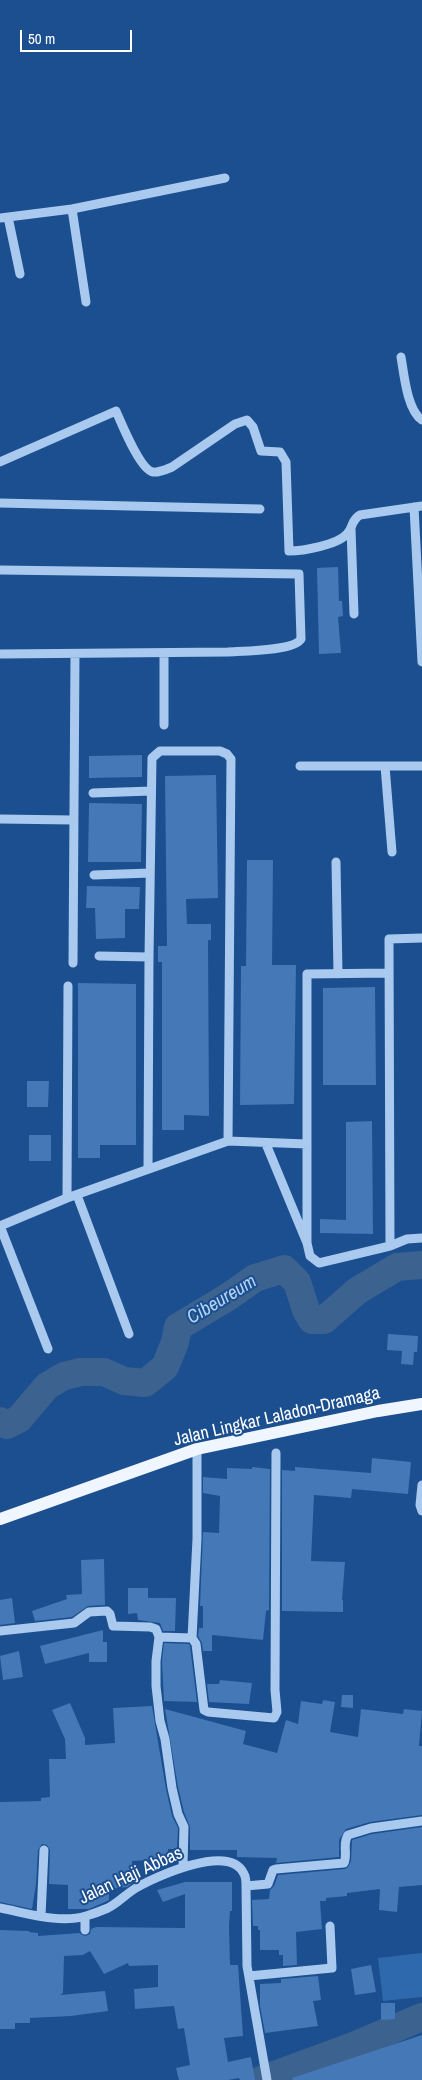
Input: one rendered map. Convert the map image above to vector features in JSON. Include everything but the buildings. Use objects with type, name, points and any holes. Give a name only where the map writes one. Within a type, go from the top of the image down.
[{"type":"main road","name":"Jalan Lingkar Laladon-Dramaga","points":[[0,1519],[197,1450],[378,1411],[422,1404]]},
{"type":"street","points":[[20,274],[4,217],[72,209],[224,178]]},
{"type":"street","points":[[72,209],[86,302]]},
{"type":"street","points":[[400,357],[412,406],[417,416],[422,420]]},
{"type":"street","points":[[0,462],[116,411],[148,470],[153,472],[160,471],[172,467],[235,424],[247,420],[253,427],[261,451],[280,452],[286,462],[289,551],[302,551],[327,544],[341,539],[351,529]]},
{"type":"street","points":[[0,503],[260,509]]},
{"type":"street","points":[[354,614],[351,529],[353,521],[360,515],[418,507],[422,662]]},
{"type":"street","points":[[0,570],[299,574],[301,639],[299,643],[258,650],[164,653],[0,654]]},
{"type":"street","points":[[164,653],[164,725]]},
{"type":"street","points":[[72,963],[75,654]]},
{"type":"street","points":[[148,1169],[148,957],[151,791],[152,758],[160,751],[220,751],[227,754],[231,759],[228,1141]]},
{"type":"street","points":[[300,766],[422,766]]},
{"type":"street","points":[[385,766],[392,852]]},
{"type":"street","points":[[93,793],[151,791]]},
{"type":"street","points":[[0,819],[74,820]]},
{"type":"street","points":[[336,862],[338,974]]},
{"type":"street","points":[[94,875],[150,873]]},
{"type":"street","points":[[390,1246],[389,940],[422,938]]},
{"type":"street","points":[[99,956],[148,957]]},
{"type":"street","points":[[307,1243],[307,974],[389,974]]},
{"type":"street","points":[[67,1198],[68,986]]},
{"type":"street","points":[[48,1349],[0,1226],[67,1198],[228,1141],[266,1144],[307,1144]]},
{"type":"street","points":[[266,1144],[307,1243],[310,1256],[319,1263],[390,1246],[407,1239],[422,1238]]},
{"type":"street","points":[[77,1195],[129,1334]]},
{"type":"street","points":[[197,1450],[197,1540],[192,1638],[196,1644],[204,1710],[208,1712],[271,1718],[276,1716],[276,1453]]},
{"type":"street","points":[[422,1485],[420,1505],[422,1511]]},
{"type":"street","points":[[0,1631],[74,1623],[89,1612],[107,1611],[110,1614],[113,1626],[153,1627],[159,1637],[156,1661],[156,1686],[160,1720],[165,1739],[172,1788],[178,1814],[184,1827],[182,1866]]},
{"type":"street","points":[[159,1637],[192,1638]]},
{"type":"street","points":[[246,1886],[268,1884],[273,1870],[276,1869],[344,1863],[346,1860],[345,1842],[348,1835],[371,1828],[422,1822]]},
{"type":"street","points":[[41,1916],[44,1850]]},
{"type":"street","name":"Jalan Haji Abbas","points":[[0,1908],[62,1919],[85,1917],[107,1908],[136,1888],[182,1866],[207,1862],[226,1862],[239,1868],[244,1874],[246,1886],[246,1952],[267,2080]]},
{"type":"street","points":[[85,1917],[85,1930]]},
{"type":"street","points":[[249,1976],[332,1968],[330,1926]]},
{"type":"shaded area","points":[[422,1953],[422,1997],[383,2001],[378,1958]]},
{"type":"waterway","name":"Cibeureum","points":[[0,1421],[7,1425],[19,1419],[47,1386],[64,1376],[81,1372],[104,1372],[124,1381],[145,1383],[165,1367],[175,1342],[178,1327],[228,1297],[255,1278],[284,1269],[297,1282],[306,1310],[312,1320],[324,1320],[357,1291],[397,1267],[422,1265]]},
{"type":"waterway","points":[[261,2080],[351,2047],[422,2017]]}]
